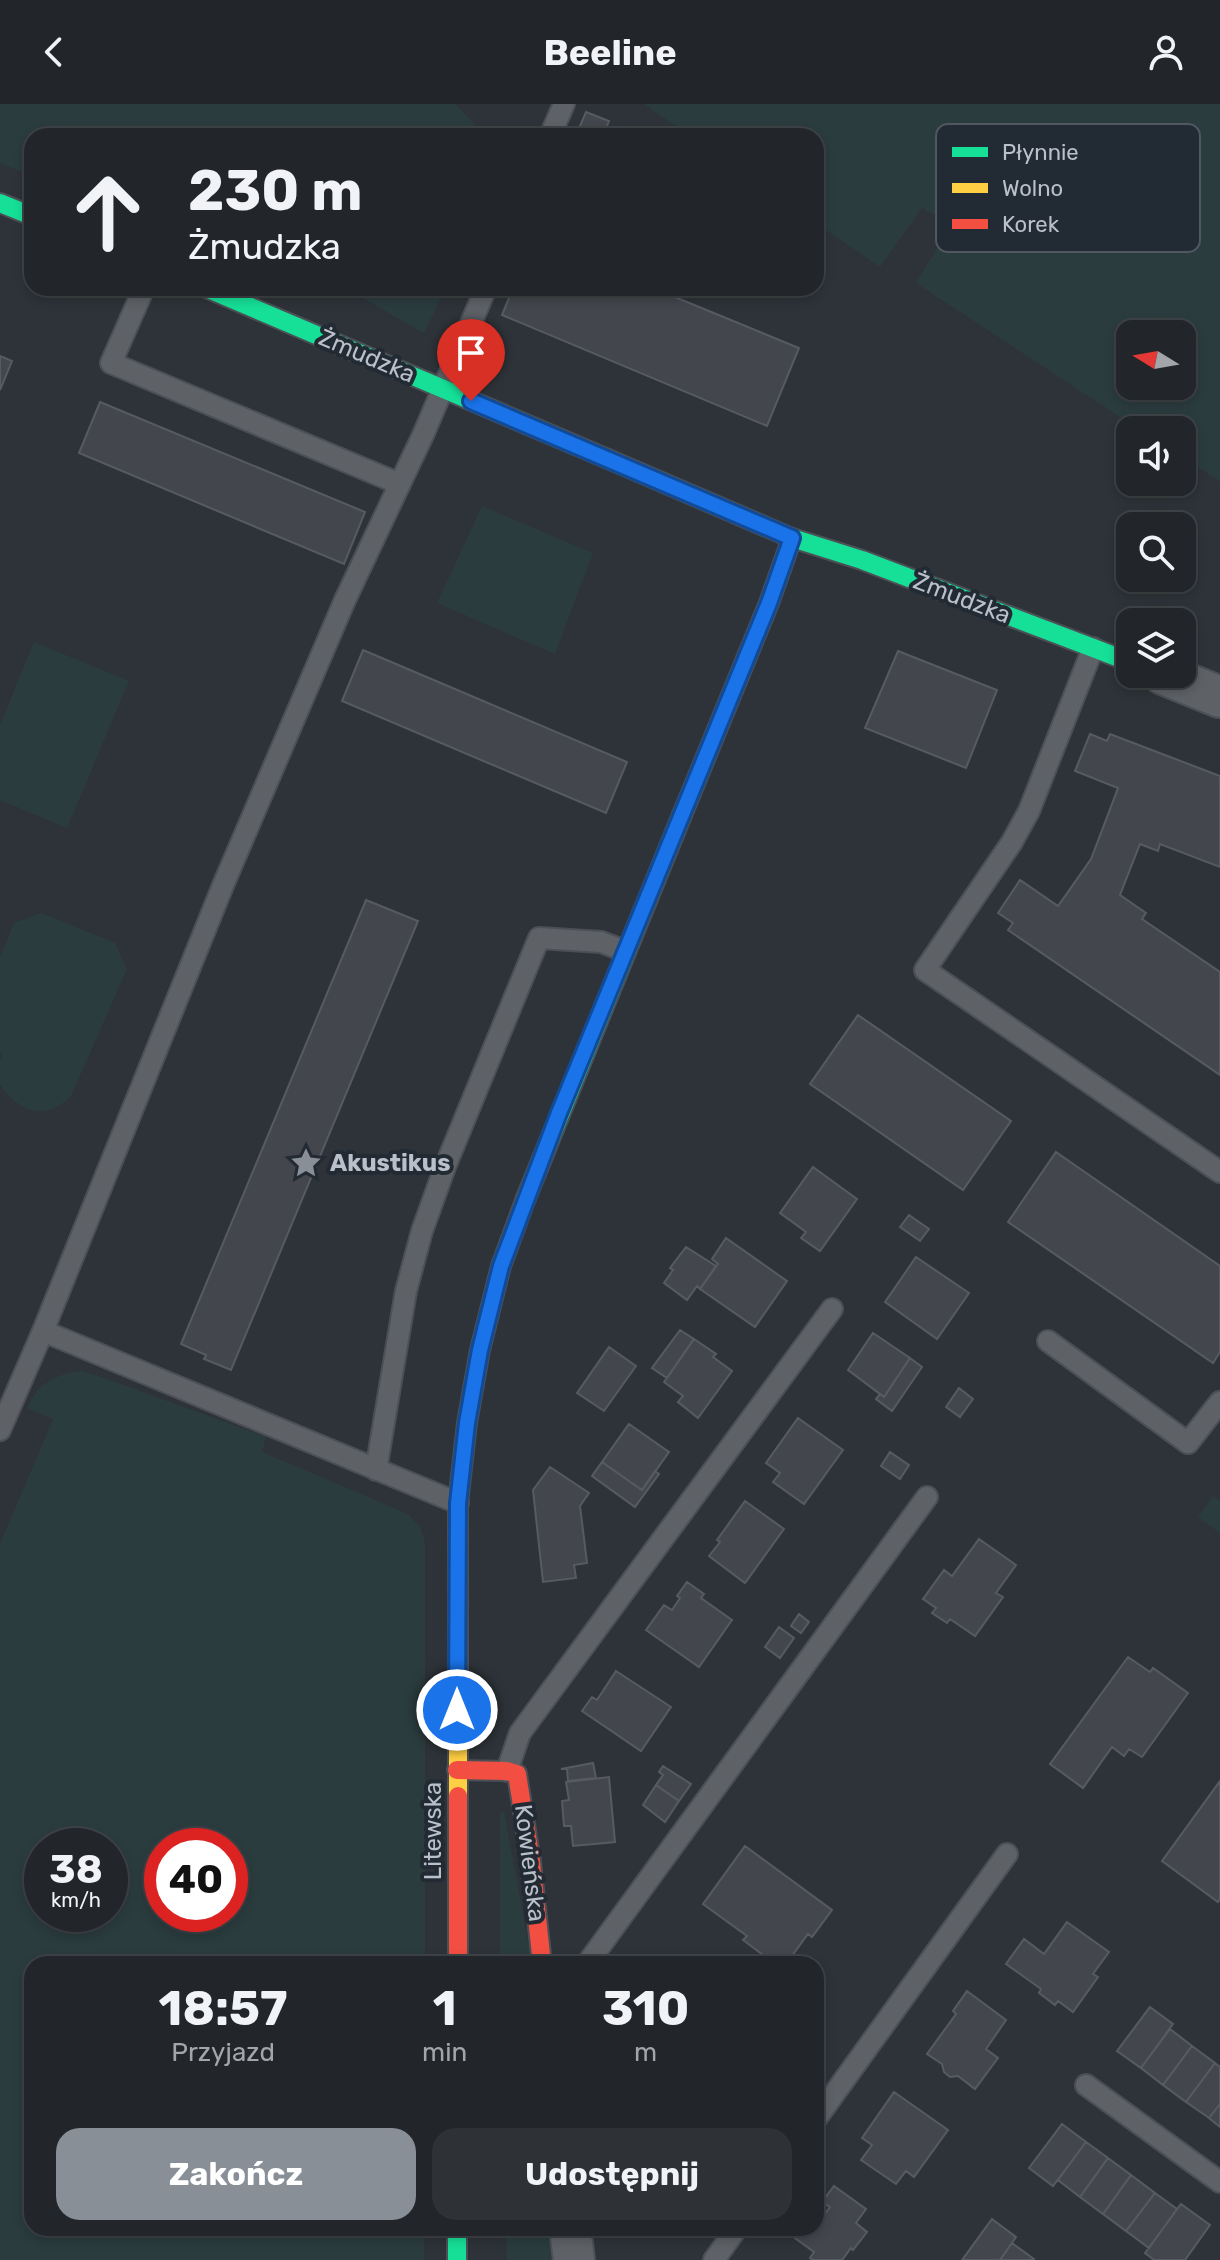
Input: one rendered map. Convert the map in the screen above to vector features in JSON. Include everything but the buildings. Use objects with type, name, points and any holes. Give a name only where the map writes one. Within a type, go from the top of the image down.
[{"type":"street","points":[[0,203],[24,213]]},
{"type":"street","name":"Żmudzka","points":[[225,296],[792,538],[862,560],[1116,657]]},
{"type":"street","name":"Litewska","points":[[458,1956],[458,1503],[467,1423],[480,1350],[501,1266],[553,1128],[769,603],[792,538]]},
{"type":"street","points":[[1196,687],[1220,697]]},
{"type":"street","name":"Kowieńska","points":[[457,1770],[517,1774],[541,1956]]},
{"type":"street","points":[[457,2236],[457,2260]]},
{"type":"street","points":[[571,2236],[574,2260]]},
{"type":"lane","points":[[554,128],[564,104]]},
{"type":"lane","points":[[140,296],[111,363],[400,484]]},
{"type":"lane","points":[[0,1430],[224,883],[345,600],[483,296]]},
{"type":"lane","points":[[1093,648],[1024,821],[925,970],[1220,1172]]},
{"type":"lane","points":[[376,1470],[406,1291],[422,1231],[539,938],[601,942],[625,951]]},
{"type":"lane","points":[[507,1771],[520,1733],[832,1309]]},
{"type":"lane","points":[[43,1331],[458,1503]]},
{"type":"lane","points":[[1048,1341],[1188,1443],[1220,1402]]},
{"type":"lane","points":[[593,1956],[927,1497]]},
{"type":"lane","points":[[824,2108],[1007,1854]]},
{"type":"lane","points":[[1086,2085],[1220,2182]]},
{"type":"lane","points":[[714,2260],[731,2236]]},
{"type":"shaded area","points":[[0,104],[455,104],[478,128],[24,128],[24,173],[0,163]]},
{"type":"shaded area","points":[[644,104],[1220,104],[1220,481],[1196,466],[1196,416],[1119,416],[916,283],[936,250],[1200,252],[1200,124],[936,124],[936,215],[922,208],[880,267],[824,228],[824,128],[678,128]]},
{"type":"shaded area","points":[[359,296],[442,296],[424,333]]},
{"type":"shaded area","points":[[482,506],[593,553],[555,654],[437,603]]},
{"type":"shaded area","points":[[34,642],[129,681],[67,828],[0,800],[0,725]]},
{"type":"shaded area","points":[[41,913],[115,943],[127,969],[71,1096],[52,1109],[42,1111],[15,1102],[0,1085],[0,958],[14,923]]},
{"type":"shaded area","points":[[81,1371],[266,1437],[262,1452],[408,1514],[421,1528],[425,1543],[425,1956],[24,1956],[24,2236],[424,2236],[424,2260],[0,2260],[0,1544],[53,1419],[27,1408],[36,1393],[48,1382]]},
{"type":"shaded area","points":[[1213,1496],[1220,1501],[1220,1533],[1198,1517]]},
{"type":"shaded area","points":[[504,1811],[531,1956],[500,1956],[500,1813]]},
{"type":"shaded area","points":[[506,2236],[558,2236],[561,2260],[507,2260]]},
{"type":"traffic: fast","points":[[0,203],[24,213]]},
{"type":"traffic: fast","points":[[225,296],[608,459]]},
{"type":"traffic: fast","points":[[792,538],[862,560],[1116,657]]},
{"type":"traffic: fast","points":[[526,1198],[682,815]]},
{"type":"traffic: fast","points":[[457,2236],[457,2260]]},
{"type":"traffic: slow","points":[[608,459],[792,538],[769,603],[682,815]]},
{"type":"traffic: slow","points":[[458,1796],[458,1503],[467,1423],[480,1350],[501,1266],[526,1198]]},
{"type":"traffic: jam","points":[[457,1770],[517,1774],[541,1956]]},
{"type":"traffic: jam","points":[[458,1796],[458,1956]]},
{"type":"place","name":"Akustikus","points":[[306,1163]]},
{"type":"route","points":[[457,1710],[458,1503],[467,1423],[480,1350],[501,1266],[559,1113],[769,603],[792,538],[471,401]]}]
